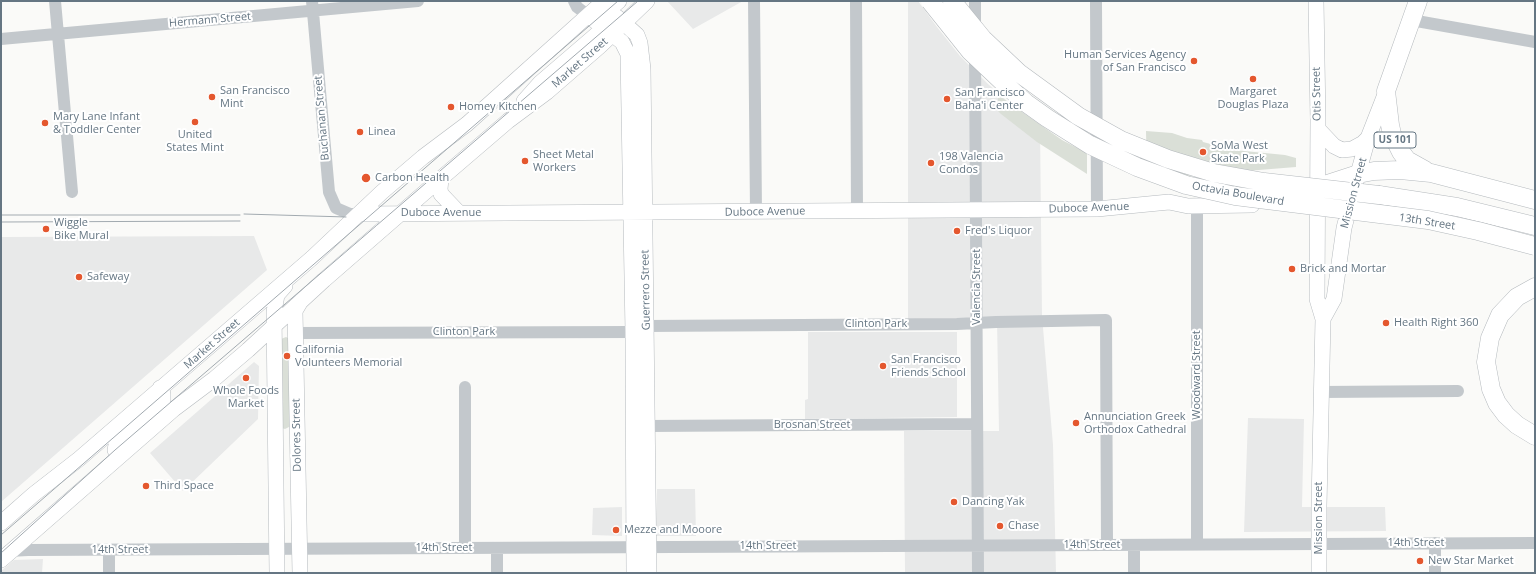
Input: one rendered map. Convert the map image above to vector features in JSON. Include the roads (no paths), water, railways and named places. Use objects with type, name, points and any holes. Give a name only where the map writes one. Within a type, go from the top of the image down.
[{"type":"highway","name":"Octavia Boulevard","points":[[930,1],[970,51],[1002,82],[1026,102],[1047,118],[1090,145],[1137,167],[1186,184],[1235,196],[1428,220],[1478,230],[1535,246]]},
{"type":"highway","name":"Octavia Boulevard","points":[[952,1],[983,39],[1000,56],[1043,92],[1073,113],[1121,140],[1168,159],[1214,173],[1238,178],[1431,202],[1482,212],[1535,225]]},
{"type":"highway","name":"Mission Street","points":[[1386,91],[1418,1]]},
{"type":"highway","name":"US 101","points":[[1386,91],[1391,129],[1401,152],[1407,160],[1431,173],[1535,200]]},
{"type":"highway","points":[[1318,187],[1356,182],[1374,171],[1400,170],[1431,173]]},
{"type":"highway","points":[[1535,287],[1517,297],[1500,315],[1494,326],[1487,351],[1488,375],[1491,389],[1497,403],[1506,415],[1517,425],[1535,436]]},
{"type":"main road","name":"Market Street","points":[[5,554],[174,409],[208,372],[238,346],[274,325],[508,121],[540,83],[619,1]]},
{"type":"main road","name":"Market Street","points":[[604,16],[642,1]]},
{"type":"main road","name":"Market Street","points":[[1,523],[34,494],[79,459],[344,229],[439,155],[467,124],[572,31],[604,16],[647,1]]},
{"type":"main road","name":"Otis Street","points":[[1316,1],[1318,187]]},
{"type":"main road","name":"Guerrero Street","points":[[604,16],[622,42],[628,54],[638,212],[639,329],[634,573]]},
{"type":"main road","name":"Mission Street","points":[[1323,319],[1334,299],[1340,253],[1348,212],[1368,138],[1386,91]]},
{"type":"main road","points":[[1318,129],[1334,146],[1342,150],[1352,149],[1368,138]]},
{"type":"main road","points":[[441,179],[441,194],[459,213]]},
{"type":"main road","name":"13th Street","points":[[1356,182],[1535,225]]},
{"type":"main road","name":"Duboce Avenue","points":[[1169,202],[1184,193],[1270,186],[1318,187]]},
{"type":"main road","name":"Mission Street","points":[[1318,187],[1317,299],[1323,319],[1319,573]]},
{"type":"main road","name":"Duboce Avenue","points":[[365,214],[1097,209],[1169,202],[1188,206],[1276,205],[1317,209]]},
{"type":"main road","name":"13th Street","points":[[1317,209],[1431,222],[1481,232],[1535,246]]},
{"type":"main road","name":"Dolores Street","points":[[277,573],[274,312],[277,295],[312,258]]},
{"type":"main road","name":"Dolores Street","points":[[300,573],[295,309],[303,299]]},
{"type":"main road","name":"Guerrero Street","points":[[639,329],[647,426],[649,573]]},
{"type":"main road","points":[[120,456],[115,450],[117,441],[163,401],[163,394],[160,388]]},
{"type":"main road","points":[[275,437],[298,437]]},
{"type":"main road","name":"Market Street","points":[[1,534],[38,502],[79,459]]},
{"type":"street","points":[[55,1],[72,192]]},
{"type":"street","name":"Hermann Street","points":[[1,39],[312,6],[418,1]]},
{"type":"street","points":[[574,1],[577,7],[604,16]]},
{"type":"street","points":[[754,1],[756,212]]},
{"type":"street","points":[[856,1],[857,210]]},
{"type":"street","name":"Valencia Street","points":[[975,1],[978,573]]},
{"type":"street","points":[[1096,1],[1097,209]]},
{"type":"street","name":"Buchanan Street","points":[[312,6],[329,192],[336,208],[350,214],[365,214]]},
{"type":"street","points":[[1411,20],[1535,42]]},
{"type":"street","name":"Woodward Street","points":[[1197,206],[1197,544]]},
{"type":"street","name":"Clinton Park","points":[[295,333],[957,324],[977,322],[1106,320],[1107,545]]},
{"type":"street","points":[[465,387],[465,548]]},
{"type":"street","points":[[1321,392],[1458,390]]},
{"type":"street","name":"Brosnan Street","points":[[647,426],[977,424]]},
{"type":"street","points":[[1435,543],[1436,573]]},
{"type":"street","name":"14th Street","points":[[5,554],[109,550],[1535,543]]},
{"type":"street","points":[[1134,545],[1134,573]]},
{"type":"street","points":[[497,548],[497,573]]},
{"type":"street","points":[[109,550],[109,573]]},
{"type":"tram line","points":[[1,535],[618,1]]},
{"type":"tram line","points":[[1,553],[115,450],[638,1]]},
{"type":"tram line","points":[[244,214],[346,217]]},
{"type":"tram line","points":[[1,215],[240,215]]},
{"type":"tram line","points":[[1,222],[240,221]]},
{"type":"place","name":"Human Services Agency of San Francisco","points":[[1194,61]]},
{"type":"place","name":"Margaret Douglas Plaza","points":[[1253,79]]},
{"type":"place","name":"San Francisco Mint","points":[[212,97]]},
{"type":"place","name":"San Francisco Baha'i Center","points":[[947,99]]},
{"type":"place","name":"Homey Kitchen","points":[[451,107]]},
{"type":"place","name":"United States Mint","points":[[195,122]]},
{"type":"place","name":"Mary Lane Infant & Toddler Center","points":[[45,123]]},
{"type":"place","name":"Linea","points":[[360,132]]},
{"type":"place","name":"SoMa West Skate Park","points":[[1203,152]]},
{"type":"place","name":"Sheet Metal Workers","points":[[525,161]]},
{"type":"place","name":"198 Valencia Condos","points":[[931,163]]},
{"type":"place","name":"Carbon Health","points":[[366,178]]},
{"type":"place","name":"Wiggle Bike Mural","points":[[46,229]]},
{"type":"place","name":"Fred's Liquor","points":[[957,231]]},
{"type":"place","name":"Brick and Mortar","points":[[1292,269]]},
{"type":"place","name":"Safeway","points":[[79,277]]},
{"type":"place","name":"Health Right 360","points":[[1386,323]]},
{"type":"place","name":"California Volunteers Memorial","points":[[287,356]]},
{"type":"place","name":"San Francisco Friends School","points":[[883,366]]},
{"type":"place","name":"Whole Foods Market","points":[[246,378]]},
{"type":"place","name":"Annunciation Greek Orthodox Cathedral","points":[[1076,423]]},
{"type":"place","name":"Third Space","points":[[146,486]]},
{"type":"place","name":"Dancing Yak","points":[[954,502]]},
{"type":"place","name":"Chase","points":[[1000,526]]},
{"type":"place","name":"Mezze and Mooore","points":[[616,530]]},
{"type":"place","name":"New Star Market","points":[[1420,561]]}]
